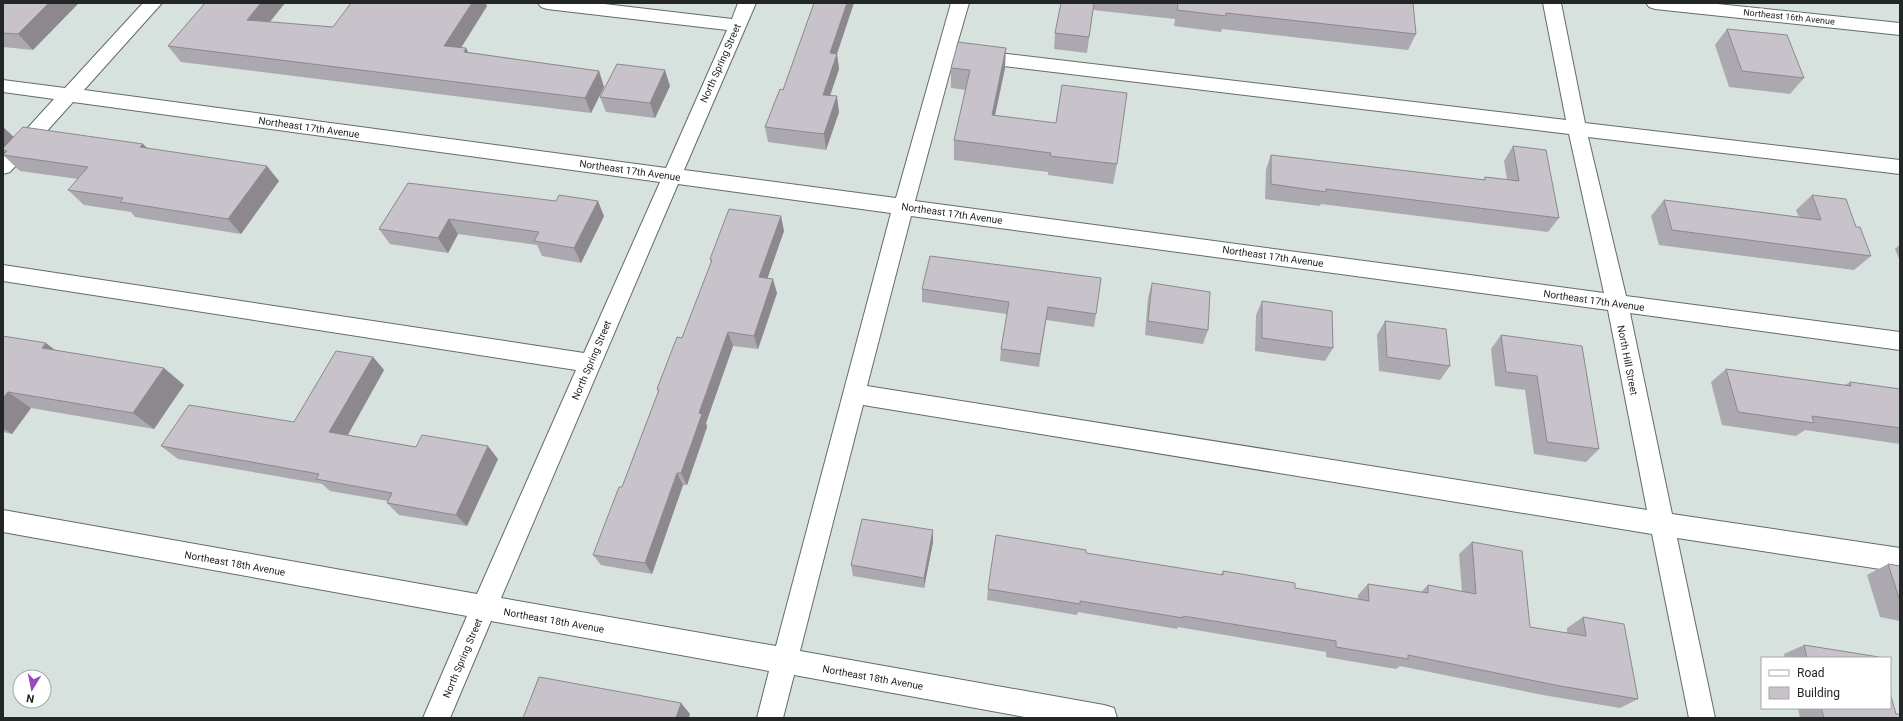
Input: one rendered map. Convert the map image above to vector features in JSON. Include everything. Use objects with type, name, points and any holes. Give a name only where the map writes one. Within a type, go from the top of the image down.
[{"type":"street","points":[[3,167],[153,3]]},
{"type":"street","points":[[547,3],[737,25]]},
{"type":"street","name":"North Spring Street","points":[[436,718],[747,3]]},
{"type":"street","points":[[770,718],[903,207],[960,3]]},
{"type":"street","name":"North Hill Street","points":[[1552,3],[1577,129],[1617,303],[1702,718]]},
{"type":"street","name":"Northeast 16th Avenue","points":[[1655,3],[1900,29]]},
{"type":"street","points":[[946,53],[1900,167]]},
{"type":"street","name":"Northeast 17th Avenue","points":[[3,86],[1900,341]]},
{"type":"street","points":[[3,273],[590,363]]},
{"type":"street","points":[[854,394],[1662,524],[1900,560]]},
{"type":"street","name":"Northeast 18th Avenue","points":[[3,521],[1104,718]]},
{"type":"building","points":[[3,3],[49,3],[18,34],[3,33]]},
{"type":"building","points":[[205,3],[261,3],[247,20],[333,27],[351,3],[472,3],[444,46],[466,48],[464,52],[599,71],[585,98],[168,46]]},
{"type":"building","points":[[814,3],[847,3],[830,53],[837,54],[823,95],[837,96],[824,134],[765,127],[780,89],[783,90]]},
{"type":"building","points":[[1061,3],[1094,3],[1089,37],[1055,33]]},
{"type":"building","points":[[1178,3],[1413,3],[1416,34],[1226,13],[1226,16],[1177,10]]},
{"type":"building","points":[[1727,29],[1787,35],[1804,78],[1742,71]]},
{"type":"building","points":[[958,42],[1006,48],[992,115],[1056,123],[1062,85],[1127,93],[1117,164],[1050,156],[1051,153],[954,140],[970,70],[951,68]]},
{"type":"building","points":[[617,64],[665,70],[650,103],[600,97]]},
{"type":"building","points":[[23,127],[143,144],[140,147],[267,166],[228,219],[120,202],[123,198],[68,190],[88,167],[3,155],[7,151],[3,150],[3,148]]},
{"type":"building","points":[[1513,146],[1546,150],[1559,218],[1326,189],[1326,192],[1271,184],[1271,155],[1485,180],[1485,177],[1519,181]]},
{"type":"building","points":[[408,183],[556,201],[559,195],[598,201],[574,248],[534,241],[539,232],[449,219],[438,238],[379,229]]},
{"type":"building","points":[[1812,195],[1846,199],[1856,227],[1860,227],[1871,256],[1672,230],[1664,200],[1821,220]]},
{"type":"building","points":[[729,209],[781,216],[759,277],[773,279],[754,336],[728,332],[699,413],[702,414],[681,473],[677,473],[645,563],[593,555],[619,487],[622,487],[659,390],[657,389],[677,337],[682,338],[712,260],[710,259]]},
{"type":"building","points":[[930,256],[1101,278],[1096,314],[1048,307],[1040,354],[1001,349],[1009,302],[922,289]]},
{"type":"building","points":[[1152,283],[1210,292],[1208,330],[1148,321]]},
{"type":"building","points":[[1262,301],[1332,311],[1333,348],[1262,338]]},
{"type":"building","points":[[1385,321],[1446,329],[1450,366],[1387,357]]},
{"type":"building","points":[[1501,335],[1582,346],[1599,449],[1547,442],[1537,376],[1506,372]]},
{"type":"building","points":[[3,336],[46,343],[42,348],[164,368],[133,413],[8,392],[3,398]]},
{"type":"building","points":[[336,351],[373,357],[329,432],[416,447],[422,435],[488,446],[456,515],[387,503],[392,493],[316,479],[319,474],[161,446],[189,405],[294,422]]},
{"type":"building","points":[[1726,369],[1851,386],[1850,382],[1900,389],[1900,428],[1812,416],[1814,423],[1738,412]]},
{"type":"building","points":[[862,519],[933,530],[924,578],[851,565]]},
{"type":"building","points":[[996,535],[1086,550],[1086,553],[1223,575],[1223,571],[1295,583],[1295,588],[1369,601],[1368,584],[1428,593],[1428,585],[1476,594],[1472,542],[1522,551],[1530,627],[1586,636],[1583,617],[1624,624],[1638,699],[1560,686],[1408,655],[1408,659],[1336,647],[1336,641],[1183,616],[1183,618],[1080,601],[1080,604],[988,589]]},
{"type":"building","points":[[1888,564],[1900,566],[1900,601]]},
{"type":"building","points":[[1804,645],[1879,657],[1807,657]]},
{"type":"building","points":[[539,677],[681,703],[676,718],[523,718]]},
{"type":"building","points":[[1891,696],[1896,714],[1900,714],[1900,718],[1824,718],[1821,709],[1891,709]]}]
